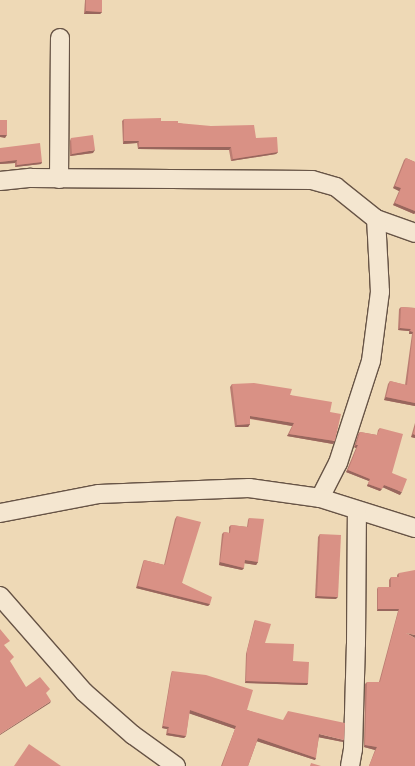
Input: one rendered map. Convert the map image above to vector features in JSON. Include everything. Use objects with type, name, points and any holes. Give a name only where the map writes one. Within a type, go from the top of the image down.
[{"type":"street","points":[[59,179],[60,38]]},
{"type":"street","points":[[0,181],[31,178],[312,180],[336,187],[376,219],[415,233]]},
{"type":"street","points":[[320,498],[338,463],[371,361],[380,292],[376,219]]},
{"type":"street","points":[[0,513],[99,494],[249,488],[320,498],[357,511],[415,528]]},
{"type":"street","points":[[350,766],[353,749],[356,644],[357,511]]},
{"type":"street","points":[[0,596],[84,692],[133,735],[174,766]]},
{"type":"building","points":[[86,0],[102,0],[102,12],[86,11]]},
{"type":"building","points":[[161,118],[161,121],[178,121],[178,123],[211,126],[254,125],[256,138],[277,137],[278,152],[233,159],[231,147],[139,147],[139,141],[124,141],[124,119]]},
{"type":"building","points":[[0,120],[7,120],[7,135],[0,135]]},
{"type":"building","points":[[93,135],[95,150],[72,154],[71,138]]},
{"type":"building","points":[[40,143],[42,162],[17,165],[17,160],[0,162],[0,148]]},
{"type":"building","points":[[406,158],[415,162],[415,211],[395,203],[401,188],[395,186]]},
{"type":"building","points":[[401,307],[415,308],[415,403],[386,397],[390,381],[407,385],[413,332],[410,331],[411,329],[400,328]]},
{"type":"building","points":[[254,383],[292,389],[290,395],[332,402],[330,412],[341,414],[335,441],[289,434],[294,423],[250,416],[250,424],[237,425],[232,384]]},
{"type":"building","points":[[380,428],[403,434],[392,473],[407,479],[402,492],[384,485],[382,489],[368,484],[370,479],[348,470],[358,445],[356,445],[360,432],[377,435]]},
{"type":"building","points":[[177,516],[201,522],[182,583],[212,597],[210,604],[138,586],[144,560],[165,565]]},
{"type":"building","points":[[249,518],[264,519],[258,562],[245,560],[244,568],[220,562],[224,532],[230,533],[231,525],[248,527]]},
{"type":"building","points":[[320,534],[341,535],[338,597],[317,596]]},
{"type":"building","points":[[415,570],[415,635],[406,633],[415,638],[415,766],[369,766],[377,747],[365,745],[367,682],[380,682],[399,609],[378,609],[378,587],[391,587],[391,577],[399,577],[399,573]]},
{"type":"building","points":[[255,620],[271,624],[265,643],[294,644],[293,661],[309,662],[308,683],[246,681],[247,651]]},
{"type":"building","points":[[0,629],[10,641],[4,645],[14,657],[10,661],[26,687],[40,677],[50,689],[46,693],[51,701],[0,734]]},
{"type":"building","points":[[172,671],[206,675],[253,690],[247,710],[283,720],[288,711],[345,723],[344,740],[319,734],[316,758],[258,738],[248,766],[222,766],[236,726],[190,710],[186,736],[168,733],[169,727],[163,726]]},
{"type":"building","points":[[29,744],[61,766],[14,766]]},
{"type":"building","points":[[311,763],[321,766],[310,766]]}]
